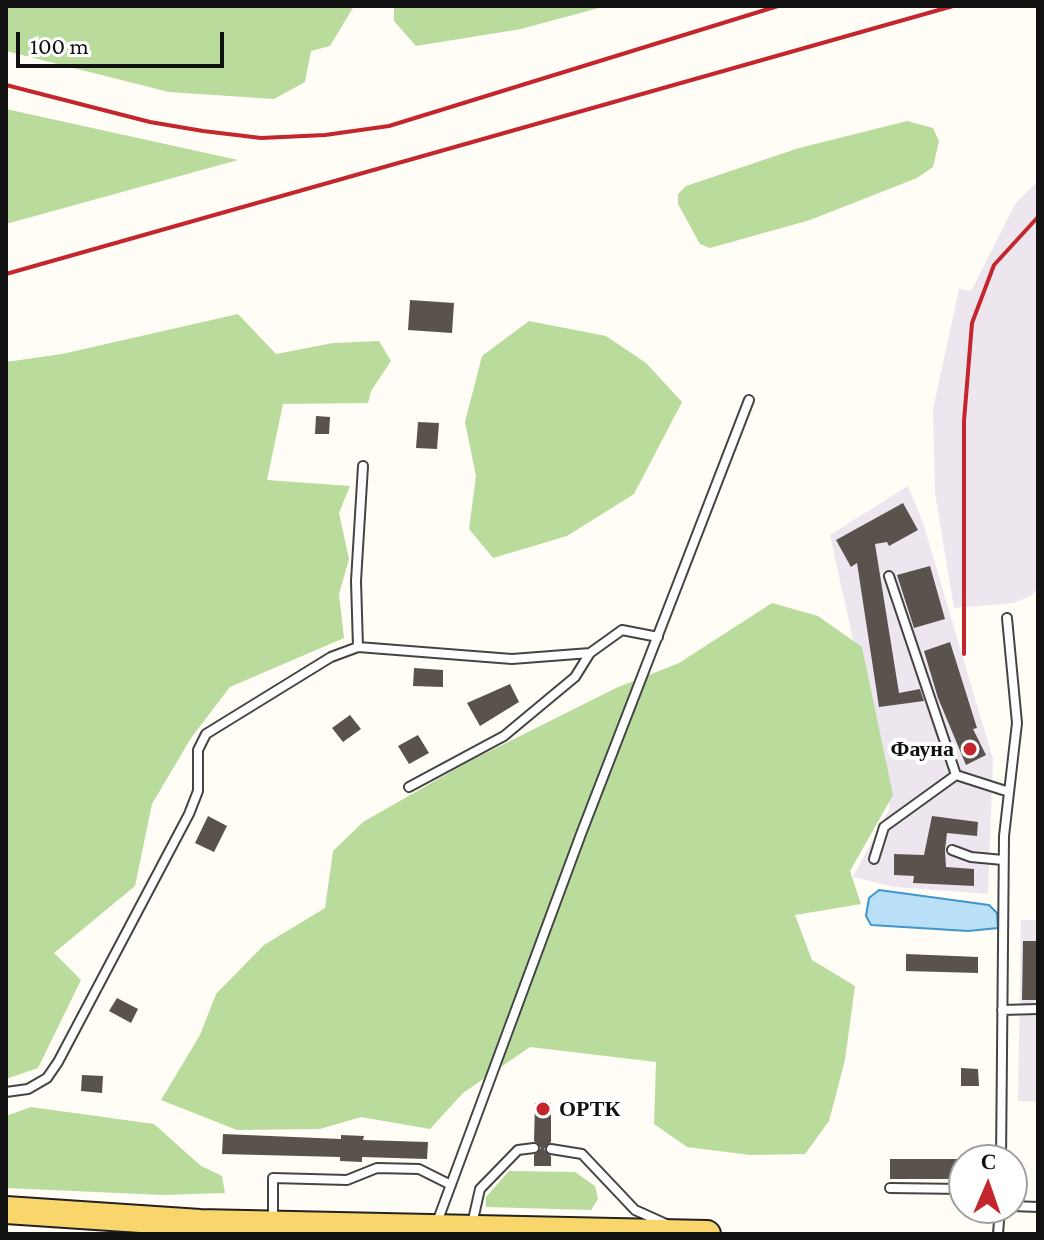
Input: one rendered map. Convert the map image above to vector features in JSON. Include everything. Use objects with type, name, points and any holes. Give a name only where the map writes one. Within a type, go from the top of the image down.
[{"type":"main road","points":[[6,1210],[273,1226],[696,1233]]},
{"type":"lane","points":[[435,1230],[749,400]]},
{"type":"lane","points":[[358,647],[356,581],[363,466]]},
{"type":"lane","points":[[889,576],[956,775]]},
{"type":"lane","points":[[1001,1144],[1003,860],[1017,723],[1007,618]]},
{"type":"lane","points":[[409,787],[504,736],[575,677],[590,653],[622,630],[658,637]]},
{"type":"lane","points":[[6,1092],[28,1089],[47,1078],[58,1062],[189,814],[198,791],[198,750],[206,734],[331,657],[358,647],[512,659],[590,653]]},
{"type":"lane","points":[[956,775],[1009,792]]},
{"type":"lane","points":[[874,859],[884,827],[956,775]]},
{"type":"lane","points":[[952,850],[971,857],[1003,860]]},
{"type":"lane","points":[[1002,1010],[1038,1009]]},
{"type":"lane","points":[[470,1230],[480,1189],[518,1150],[534,1148]]},
{"type":"lane","points":[[551,1149],[582,1154],[635,1210],[696,1233]]},
{"type":"lane","points":[[273,1226],[273,1178],[347,1180],[377,1168],[419,1169],[451,1185]]},
{"type":"lane","points":[[890,1188],[948,1189]]},
{"type":"shaded area","points":[[1038,181],[1038,588],[1032,595],[1014,603],[954,608],[935,493],[933,409],[959,289],[971,291],[1015,204]]},
{"type":"shaded area","points":[[908,486],[923,523],[993,759],[988,894],[895,887],[853,877],[890,808],[830,535]]},
{"type":"shaded area","points":[[1021,920],[1038,920],[1038,1102],[1018,1101]]},
{"type":"green space","points":[[6,6],[354,6],[330,46],[311,51],[305,82],[274,99],[169,92],[6,51]]},
{"type":"green space","points":[[394,6],[606,6],[521,29],[416,46],[394,21]]},
{"type":"green space","points":[[6,109],[238,160],[6,224]]},
{"type":"green space","points":[[907,121],[933,128],[939,141],[933,167],[917,178],[810,220],[710,248],[700,244],[678,204],[678,194],[686,186],[799,148]]},
{"type":"green space","points":[[238,314],[276,354],[333,343],[379,341],[391,361],[371,391],[368,403],[283,404],[267,480],[350,486],[339,513],[349,559],[339,594],[344,638],[230,687],[191,738],[152,804],[135,886],[54,953],[81,980],[38,1068],[6,1079],[6,362],[62,354]]},
{"type":"green space","points":[[529,321],[606,336],[646,363],[682,402],[634,494],[567,536],[493,558],[469,529],[476,476],[465,422],[482,356]]},
{"type":"green space","points":[[772,603],[818,616],[862,647],[893,795],[850,871],[861,904],[795,915],[812,960],[855,986],[845,1060],[829,1121],[805,1154],[750,1155],[687,1147],[654,1124],[656,1062],[530,1047],[463,1093],[430,1129],[361,1117],[320,1129],[237,1130],[161,1100],[200,1035],[216,994],[264,945],[325,908],[333,851],[363,822],[468,762],[616,688],[679,663]]},
{"type":"green space","points":[[31,1107],[154,1124],[201,1166],[222,1176],[225,1193],[163,1195],[6,1188],[6,1116]]},
{"type":"green space","points":[[509,1171],[575,1172],[595,1186],[598,1199],[591,1210],[486,1207],[486,1197]]},
{"type":"water","points":[[879,890],[989,905],[997,913],[998,928],[968,931],[871,925],[866,916],[869,898]]},
{"type":"building","points":[[410,300],[454,303],[452,333],[408,330]]},
{"type":"building","points":[[316,416],[330,417],[329,434],[315,434]]},
{"type":"building","points":[[418,422],[439,423],[437,449],[416,448]]},
{"type":"building","points":[[903,503],[918,530],[889,546],[887,542],[875,544],[899,693],[920,689],[924,701],[879,707],[857,563],[851,567],[836,540]]},
{"type":"building","points":[[930,566],[945,619],[914,628],[897,575]]},
{"type":"building","points":[[950,642],[977,728],[973,729],[986,755],[966,765],[938,698],[924,651]]},
{"type":"building","points":[[414,668],[443,670],[443,687],[413,686]]},
{"type":"building","points":[[510,684],[519,702],[480,726],[467,703]]},
{"type":"building","points":[[350,715],[361,729],[343,742],[332,728]]},
{"type":"building","points":[[418,735],[429,753],[409,764],[398,746]]},
{"type":"building","points":[[208,816],[227,826],[214,852],[195,843]]},
{"type":"building","points":[[932,816],[978,822],[977,836],[947,833],[945,850],[946,867],[974,869],[974,886],[913,883],[914,876],[894,875],[894,854],[924,855]]},
{"type":"building","points":[[1023,941],[1038,941],[1038,1000],[1022,1000]]},
{"type":"building","points":[[906,954],[978,957],[978,973],[906,971]]},
{"type":"building","points":[[117,998],[138,1009],[131,1023],[109,1011]]},
{"type":"building","points":[[961,1068],[978,1069],[979,1086],[961,1086]]},
{"type":"building","points":[[82,1075],[103,1076],[102,1093],[81,1091]]},
{"type":"building","points":[[535,1103],[551,1103],[551,1142],[544,1149],[551,1156],[551,1166],[534,1166],[534,1155],[541,1148],[534,1141]]},
{"type":"building","points":[[223,1134],[341,1139],[341,1135],[364,1136],[363,1140],[428,1142],[427,1159],[362,1157],[362,1162],[340,1161],[340,1157],[222,1154]]},
{"type":"building","points":[[890,1159],[948,1159],[948,1179],[890,1179]]},
{"type":"railway","points":[[6,85],[150,122],[203,131],[261,138],[325,135],[389,126],[778,6]]},
{"type":"railway","points":[[6,274],[953,6]]},
{"type":"railway","points":[[964,654],[964,421],[972,323],[994,265],[1038,217]]},
{"type":"place","name":"Фауна","points":[[970,749]]},
{"type":"place","name":"ОРТК","points":[[543,1109]]}]
